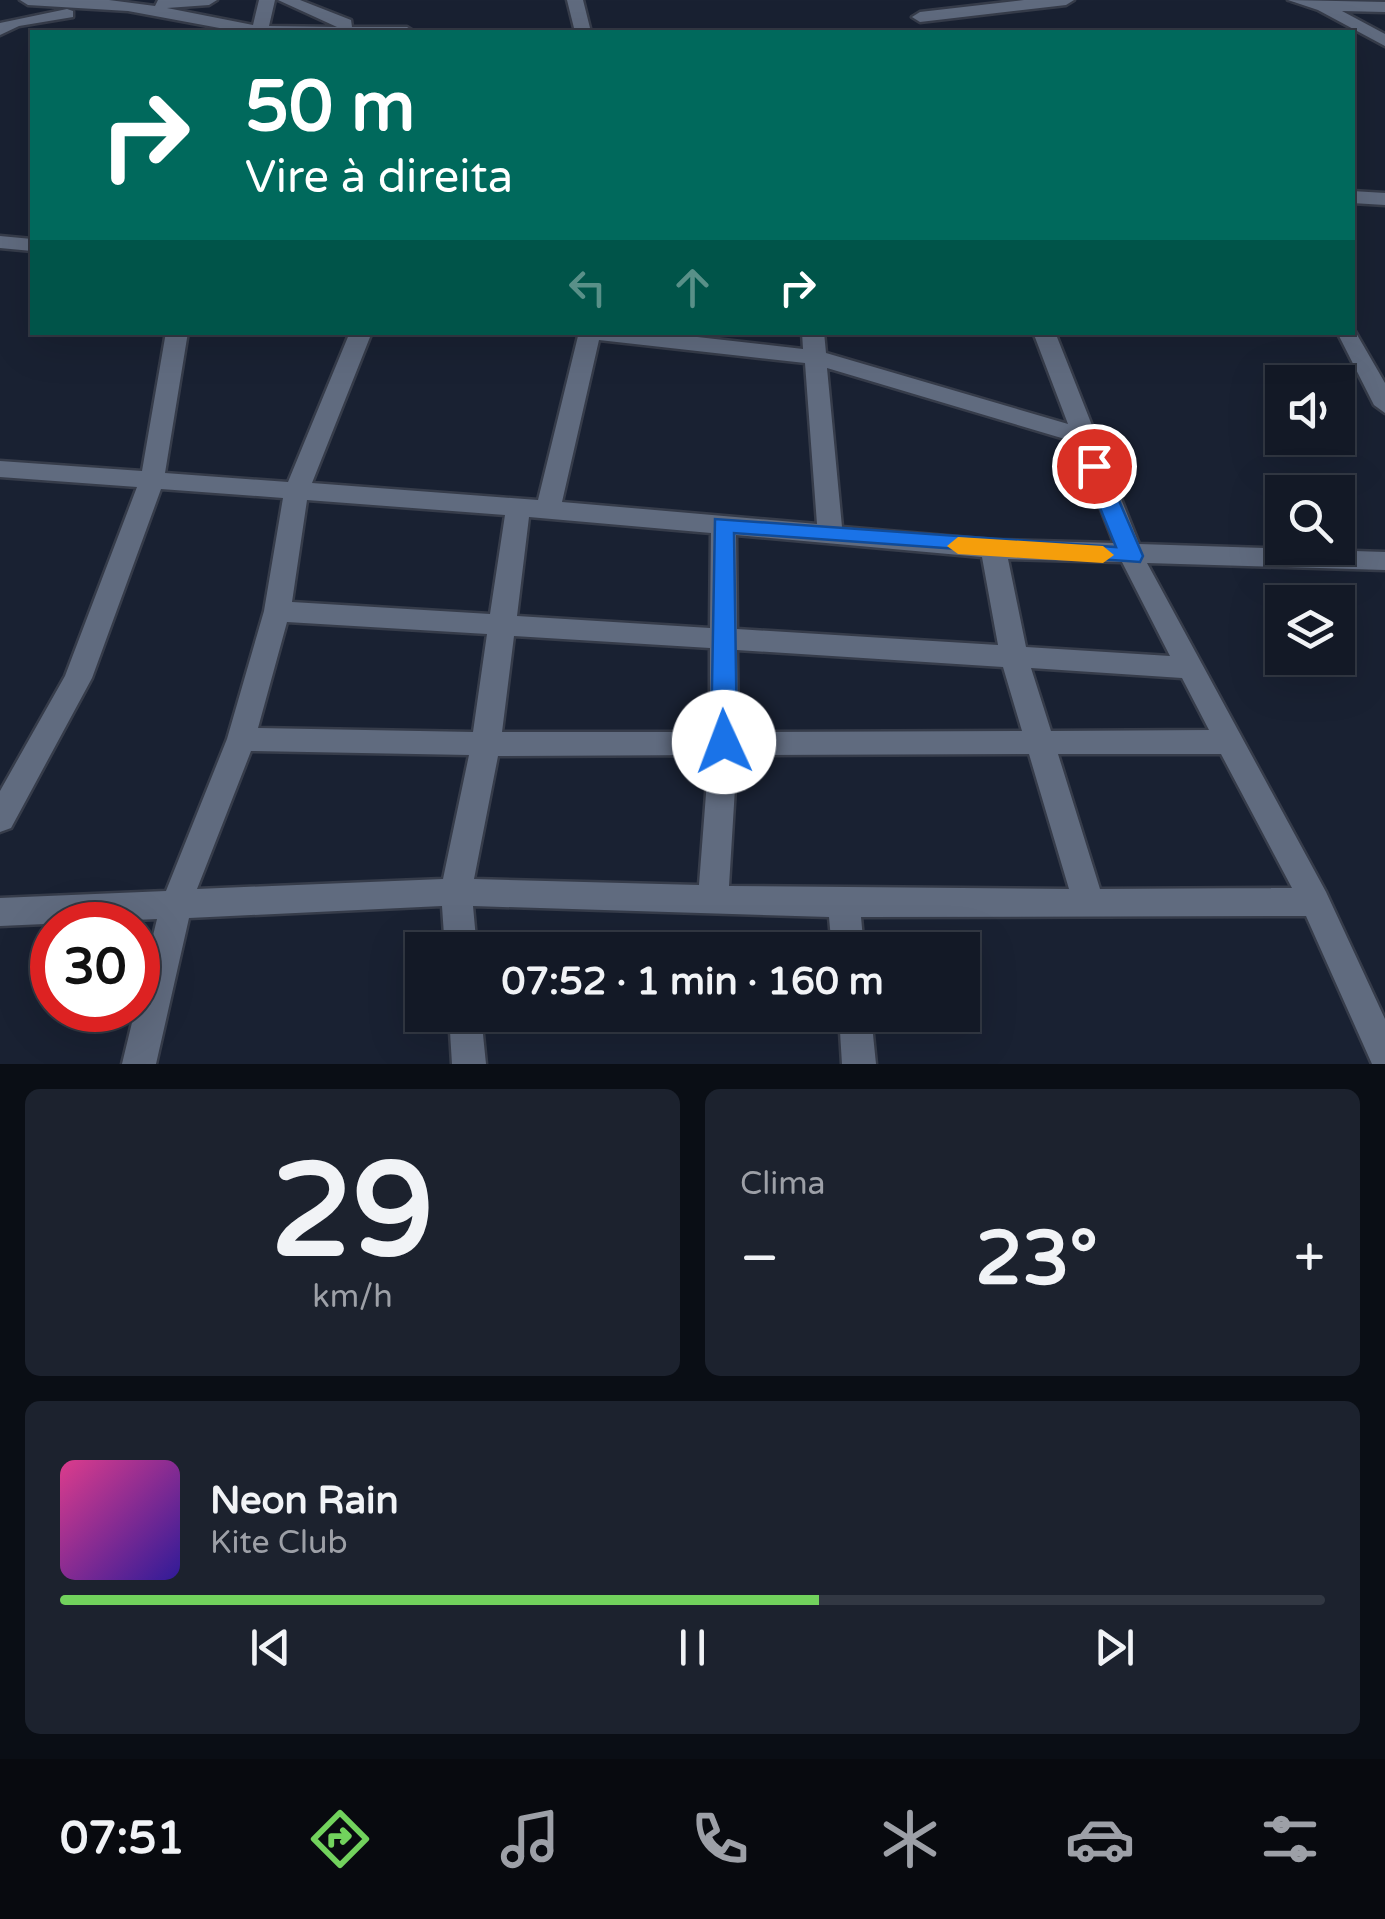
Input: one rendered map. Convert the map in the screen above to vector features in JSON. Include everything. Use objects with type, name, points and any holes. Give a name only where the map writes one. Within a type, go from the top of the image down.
[{"type":"street","points":[[28,0],[128,6],[249,30]]},
{"type":"street","points":[[0,30],[32,18],[209,0]]},
{"type":"street","points":[[260,30],[267,0]]},
{"type":"street","points":[[286,0],[359,30]]},
{"type":"street","points":[[575,0],[582,30]]},
{"type":"street","points":[[919,16],[1066,0]]},
{"type":"street","points":[[1296,0],[1321,6],[1380,7],[1385,23]]},
{"type":"street","points":[[1321,6],[1385,42]]},
{"type":"street","points":[[1355,198],[1385,199]]},
{"type":"street","points":[[0,242],[30,245]]},
{"type":"street","points":[[0,819],[78,678],[152,480],[177,335]]},
{"type":"street","points":[[139,1064],[176,904],[241,739],[277,611],[296,492],[360,335]]},
{"type":"street","points":[[548,510],[588,335]]},
{"type":"street","points":[[626,335],[814,345],[1081,436]]},
{"type":"street","points":[[1045,335],[1081,436],[1132,556],[1315,902],[1385,1056]]},
{"type":"street","points":[[1350,335],[1385,404]]},
{"type":"street","points":[[814,345],[830,533]]},
{"type":"street","points":[[0,469],[518,507],[993,549],[1385,561]]},
{"type":"street","points":[[459,932],[456,892],[486,744],[518,507]]},
{"type":"street","points":[[713,899],[724,742],[720,639],[723,524]]},
{"type":"street","points":[[993,549],[1014,657],[1037,742],[1088,900]]},
{"type":"street","points":[[277,611],[1193,668]]},
{"type":"street","points":[[241,739],[486,744],[1231,742]]},
{"type":"street","points":[[0,912],[456,892],[844,903],[1315,902]]},
{"type":"street","points":[[844,903],[846,932]]},
{"type":"street","points":[[467,1032],[469,1064]]},
{"type":"street","points":[[856,1032],[859,1064]]},
{"type":"slow traffic","points":[[958,546],[1103,555]]},
{"type":"route","points":[[724,742],[720,639],[723,524],[993,549],[1132,556],[1094,466]]}]
